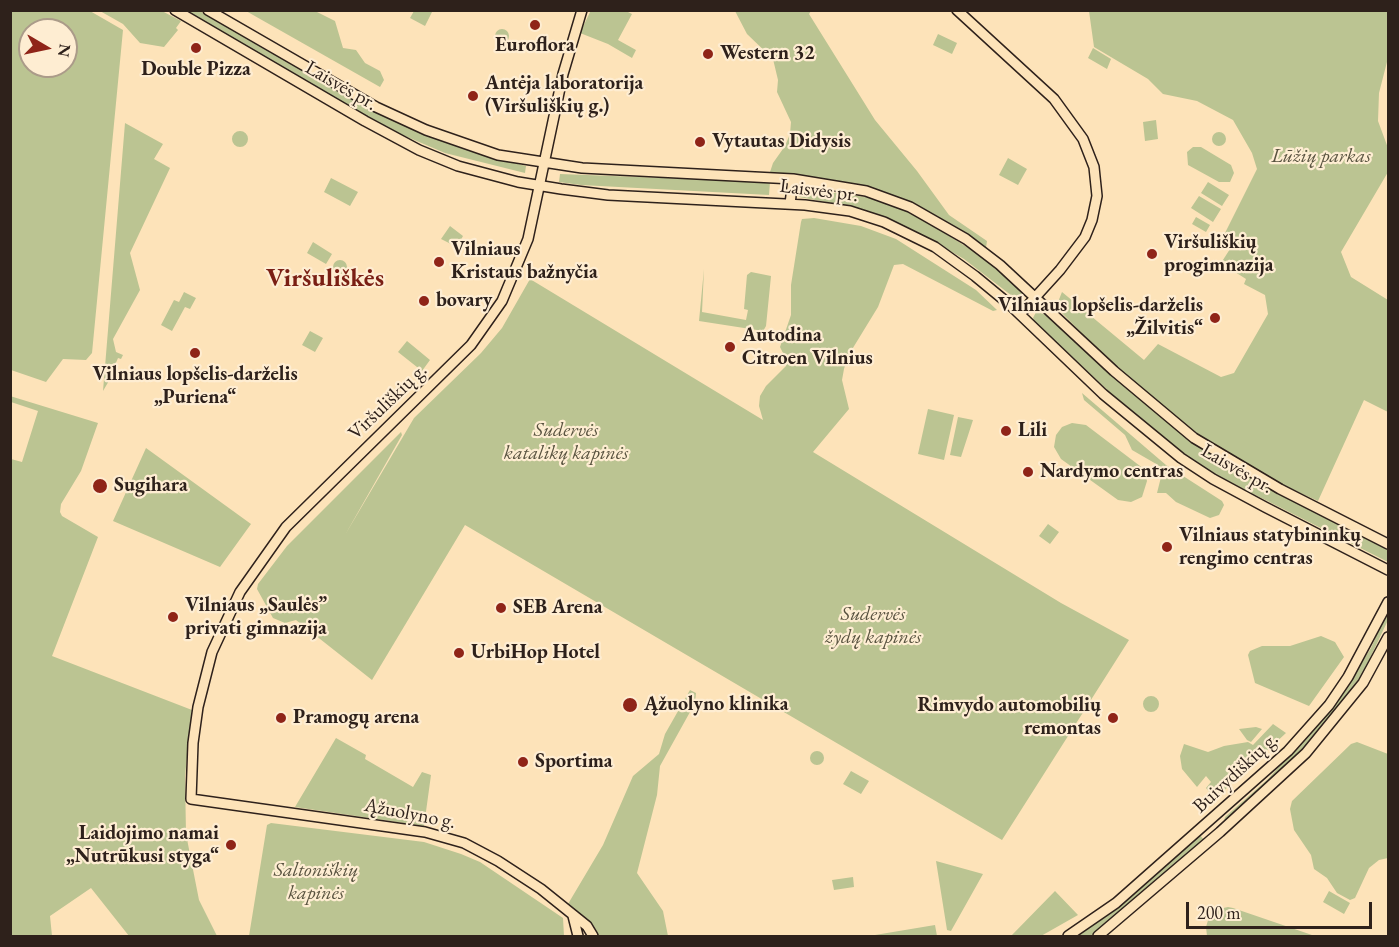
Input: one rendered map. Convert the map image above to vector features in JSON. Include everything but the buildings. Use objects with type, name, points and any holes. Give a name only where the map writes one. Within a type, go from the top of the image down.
[{"type":"main road","name":"Laisvės pr.","points":[[175,10],[419,150],[458,166],[540,186],[608,195],[790,204],[867,216],[914,236],[953,260],[1020,314],[1103,394],[1189,463],[1255,502],[1389,570]]},
{"type":"main road","name":"Laisvės pr.","points":[[208,10],[376,107],[426,130],[498,155],[544,164],[657,174],[793,179],[866,191],[910,207],[966,239],[1035,297],[1114,371],[1194,438],[1280,489],[1389,544]]},
{"type":"main road","name":"Viršuliškių g.","points":[[191,799],[194,734],[205,678],[218,637],[240,592],[286,527],[449,368],[489,322],[523,256],[570,43],[582,10]]},
{"type":"main road","points":[[957,10],[1054,99],[1083,139],[1094,167],[1097,196],[1089,230],[1066,263],[1020,314]]},
{"type":"main road","points":[[790,204],[793,179]]},
{"type":"main road","name":"Buivydiškių g.","points":[[1068,936],[1116,903],[1288,751],[1329,705],[1348,677],[1389,602]]},
{"type":"main road","name":"Buivydiškių g.","points":[[1098,936],[1220,832],[1306,753],[1363,683],[1389,637]]},
{"type":"main road","name":"Ąžuolyno g.","points":[[191,799],[425,832],[449,838],[498,861],[573,914],[587,926],[593,936]]},
{"type":"main road","points":[[573,914],[578,936]]},
{"type":"green space","points":[[11,10],[90,11],[123,30],[92,353],[86,360],[63,359],[46,382],[11,370]]},
{"type":"green space","points":[[591,10],[626,11],[632,14],[618,40],[636,50],[632,58],[608,44],[580,33]]},
{"type":"green space","points":[[100,11],[162,11],[181,21],[176,28],[178,30],[164,47],[140,43],[123,24]]},
{"type":"green space","points":[[188,11],[200,11],[358,101],[407,126],[479,154],[526,166],[525,173],[445,153],[379,125]]},
{"type":"green space","points":[[246,11],[315,11],[335,21],[343,48],[356,50],[365,63],[380,71],[384,80],[380,87]]},
{"type":"green space","points":[[414,11],[432,12],[425,26],[410,18]]},
{"type":"green space","points":[[735,11],[811,11],[809,14],[875,120],[949,215],[987,241],[986,248],[937,216],[881,191],[839,182],[769,175],[773,163],[790,134],[791,122],[777,92],[778,80],[773,59],[747,34]]},
{"type":"green space","name":"Lūžių parkas","points":[[1089,11],[1388,11],[1388,58],[1379,93],[1378,121],[1388,148],[1388,172],[1341,252],[1351,277],[1388,300],[1388,412],[1364,400],[1318,501],[1272,480],[1202,439],[1111,363],[1056,307],[1062,292],[1144,360],[1158,344],[1221,377],[1234,373],[1268,314],[1265,295],[1244,284],[1246,279],[1221,263],[1230,249],[1222,239],[1257,169],[1252,153],[1233,120],[1197,101],[1163,94],[1148,79],[1094,47]]},
{"type":"green space","points":[[502,29],[507,31],[509,36],[507,41],[502,43],[497,41],[495,36],[497,31]]},
{"type":"green space","points":[[938,34],[957,43],[952,54],[933,45]]},
{"type":"green space","points":[[1093,48],[1111,59],[1107,69],[1088,58]]},
{"type":"green space","points":[[1156,120],[1158,139],[1145,141],[1143,122]]},
{"type":"green space","points":[[125,123],[163,144],[154,159],[170,168],[130,253],[140,290],[113,339],[116,352],[123,355],[121,359],[118,358],[115,365],[117,367],[103,391]]},
{"type":"green space","points":[[240,131],[248,139],[240,147],[232,139]]},
{"type":"green space","points":[[1219,132],[1224,134],[1226,139],[1224,144],[1219,146],[1214,144],[1212,139],[1214,134]]},
{"type":"green space","points":[[1193,147],[1201,147],[1231,165],[1234,173],[1230,182],[1219,182],[1188,165],[1187,152]]},
{"type":"green space","points":[[1008,158],[1027,169],[1018,185],[999,175]]},
{"type":"green space","points":[[560,174],[770,182],[769,195],[581,185],[559,182]]},
{"type":"green space","points":[[331,178],[358,192],[350,206],[324,192]]},
{"type":"green space","points":[[1208,182],[1229,195],[1222,206],[1201,193]]},
{"type":"green space","points":[[801,188],[872,198],[913,213],[984,258],[1023,291],[1023,297],[1016,299],[964,259],[924,236],[853,207],[799,197],[797,191]]},
{"type":"green space","points":[[1199,196],[1221,209],[1213,222],[1191,208]]},
{"type":"green space","points":[[1196,217],[1210,225],[1206,232],[1192,224]]},
{"type":"green space","points":[[814,218],[861,226],[896,239],[976,290],[997,310],[993,311],[903,264],[894,265],[878,307],[848,356],[842,380],[849,409],[813,452],[1061,603],[1129,640],[1002,840],[465,525],[372,680],[296,620],[285,623],[273,618],[257,589],[258,584],[287,546],[401,432],[402,435],[345,535],[414,418],[481,353],[502,328],[530,279],[763,420],[759,406],[760,396],[766,386],[786,366],[787,361],[780,347],[791,315],[791,285],[801,222],[802,219]]},
{"type":"green space","points":[[450,226],[463,236],[457,247],[441,239]]},
{"type":"green space","points":[[313,242],[332,254],[326,264],[307,253]]},
{"type":"green space","points":[[337,260],[343,260],[347,267],[343,274],[337,274],[333,270],[333,264]]},
{"type":"green space","points":[[704,269],[702,312],[746,320],[748,310],[744,309],[747,275],[751,272],[771,276],[766,326],[762,333],[756,334],[757,330],[699,321]]},
{"type":"green space","points":[[184,292],[196,298],[190,309],[185,307],[172,331],[161,325],[174,300],[179,302]]},
{"type":"green space","points":[[1036,312],[1044,314],[1186,437],[1266,487],[1388,548],[1388,562],[1208,471],[1148,427],[1118,400],[1034,321]]},
{"type":"green space","points":[[310,331],[323,338],[315,352],[302,345]]},
{"type":"green space","points":[[407,341],[430,360],[422,371],[398,352]]},
{"type":"green space","points":[[1082,393],[1166,465],[1222,501],[1224,505],[1219,515],[1210,518],[1176,502],[1166,493],[1157,493],[1162,473],[1158,465],[1132,450],[1125,435],[1084,400]]},
{"type":"green space","points":[[10,396],[98,423],[81,471],[61,504],[60,512],[62,516],[98,537],[52,656],[192,710],[185,776],[186,834],[199,900],[217,936],[129,936],[91,888],[50,916],[52,936],[11,936],[11,459],[22,462],[38,411],[11,402]]},
{"type":"green space","points":[[928,409],[954,415],[944,460],[918,454]]},
{"type":"green space","points":[[958,417],[973,420],[961,457],[950,455]]},
{"type":"green space","points":[[1072,423],[1086,425],[1144,469],[1147,481],[1142,497],[1131,502],[1118,500],[1061,459],[1054,447],[1056,435],[1062,427]]},
{"type":"green space","points":[[146,448],[251,524],[220,567],[113,521]]},
{"type":"green space","points":[[1048,524],[1059,532],[1050,544],[1039,536]]},
{"type":"green space","points":[[1388,610],[1388,620],[1363,673],[1317,735],[1294,759],[1224,821],[1225,817],[1268,779],[1335,703],[1371,648]]},
{"type":"green space","points":[[1321,636],[1335,642],[1344,657],[1309,706],[1255,683],[1248,655],[1250,651],[1262,646],[1290,646]]},
{"type":"green space","points":[[690,690],[696,693],[695,703],[660,766],[657,795],[637,873],[663,911],[668,936],[596,936],[586,919],[568,904],[603,845],[633,776],[659,754],[665,734]]},
{"type":"green space","points":[[1151,696],[1159,704],[1151,712],[1143,704]]},
{"type":"green space","points":[[1273,724],[1286,733],[1215,799],[1206,788],[1211,782],[1206,776],[1197,787],[1182,769],[1180,756],[1184,744],[1208,752],[1224,746],[1248,742],[1253,745]]},
{"type":"green space","points":[[1256,727],[1262,729],[1251,742],[1239,729]]},
{"type":"green space","points":[[336,738],[366,755],[365,759],[413,787],[422,772],[431,775],[424,826],[295,807]]},
{"type":"green space","points":[[1357,742],[1388,754],[1388,858],[1379,860],[1369,868],[1355,898],[1350,900],[1337,893],[1327,878],[1314,869],[1311,855],[1294,830],[1290,809],[1292,801],[1351,744]]},
{"type":"green space","points":[[817,751],[822,753],[824,758],[822,763],[817,765],[812,763],[810,758],[812,753]]},
{"type":"green space","points":[[851,771],[869,781],[861,794],[843,784]]},
{"type":"green space","name":"Saltoniškių kapinės","points":[[271,823],[424,842],[461,854],[480,862],[563,918],[564,936],[249,936],[267,825]]},
{"type":"green space","points":[[1200,835],[1204,840],[1100,930],[1090,936],[1077,936],[1128,898]]},
{"type":"green space","points":[[936,861],[983,874],[951,931],[947,930]]},
{"type":"green space","points":[[853,877],[854,887],[834,890],[832,880]]},
{"type":"green space","points":[[1055,891],[1078,915],[1041,936],[1011,936]]},
{"type":"green space","points":[[1329,891],[1350,903],[1344,914],[1323,902]]},
{"type":"green space","points":[[1228,907],[1312,935],[1207,936],[1206,927],[1209,917],[1219,909]]},
{"type":"green space","points":[[935,925],[937,936],[869,936]]},
{"type":"place","name":"Euroflora","points":[[535,25]]},
{"type":"place","name":"Double Pizza","points":[[196,48]]},
{"type":"place","name":"Western 32","points":[[708,54]]},
{"type":"place","name":"Antėja laboratorija (Viršuliškių g.)","points":[[473,96]]},
{"type":"place","name":"Vytautas Didysis","points":[[700,142]]},
{"type":"place","name":"Viršuliškių progimnazija","points":[[1152,254]]},
{"type":"place","name":"Vilniaus Kristaus bažnyčia","points":[[439,262]]},
{"type":"place","name":"bovary","points":[[424,301]]},
{"type":"place","name":"Vilniaus lopšelis-darželis „Žilvitis“","points":[[1215,318]]},
{"type":"place","name":"Autodina Citroen Vilnius","points":[[730,347]]},
{"type":"place","name":"Vilniaus lopšelis-darželis „Puriena“","points":[[195,353]]},
{"type":"place","name":"Lili","points":[[1006,431]]},
{"type":"place","name":"Nardymo centras","points":[[1028,472]]},
{"type":"place","name":"Sugihara","points":[[100,486]]},
{"type":"place","name":"Vilniaus statybininkų rengimo centras","points":[[1167,547]]},
{"type":"place","name":"SEB Arena","points":[[501,608]]},
{"type":"place","name":"Vilniaus „Saulės” privati gimnazija","points":[[173,617]]},
{"type":"place","name":"UrbiHop Hotel","points":[[459,653]]},
{"type":"place","name":"Ąžuolyno klinika","points":[[630,705]]},
{"type":"place","name":"Pramogų arena","points":[[281,718]]},
{"type":"place","name":"Rimvydo automobilių remontas","points":[[1113,718]]},
{"type":"place","name":"Sportima","points":[[523,762]]},
{"type":"place","name":"Laidojimo namai „Nutrūkusi styga“","points":[[231,845]]},
{"type":"district","name":"Viršuliškės","points":[[325,279]]},
{"type":"park label","name":"Sudervės katalikų kapinės","points":[[566,442]]},
{"type":"park label","name":"Sudervės žydų kapinės","points":[[873,626]]}]
